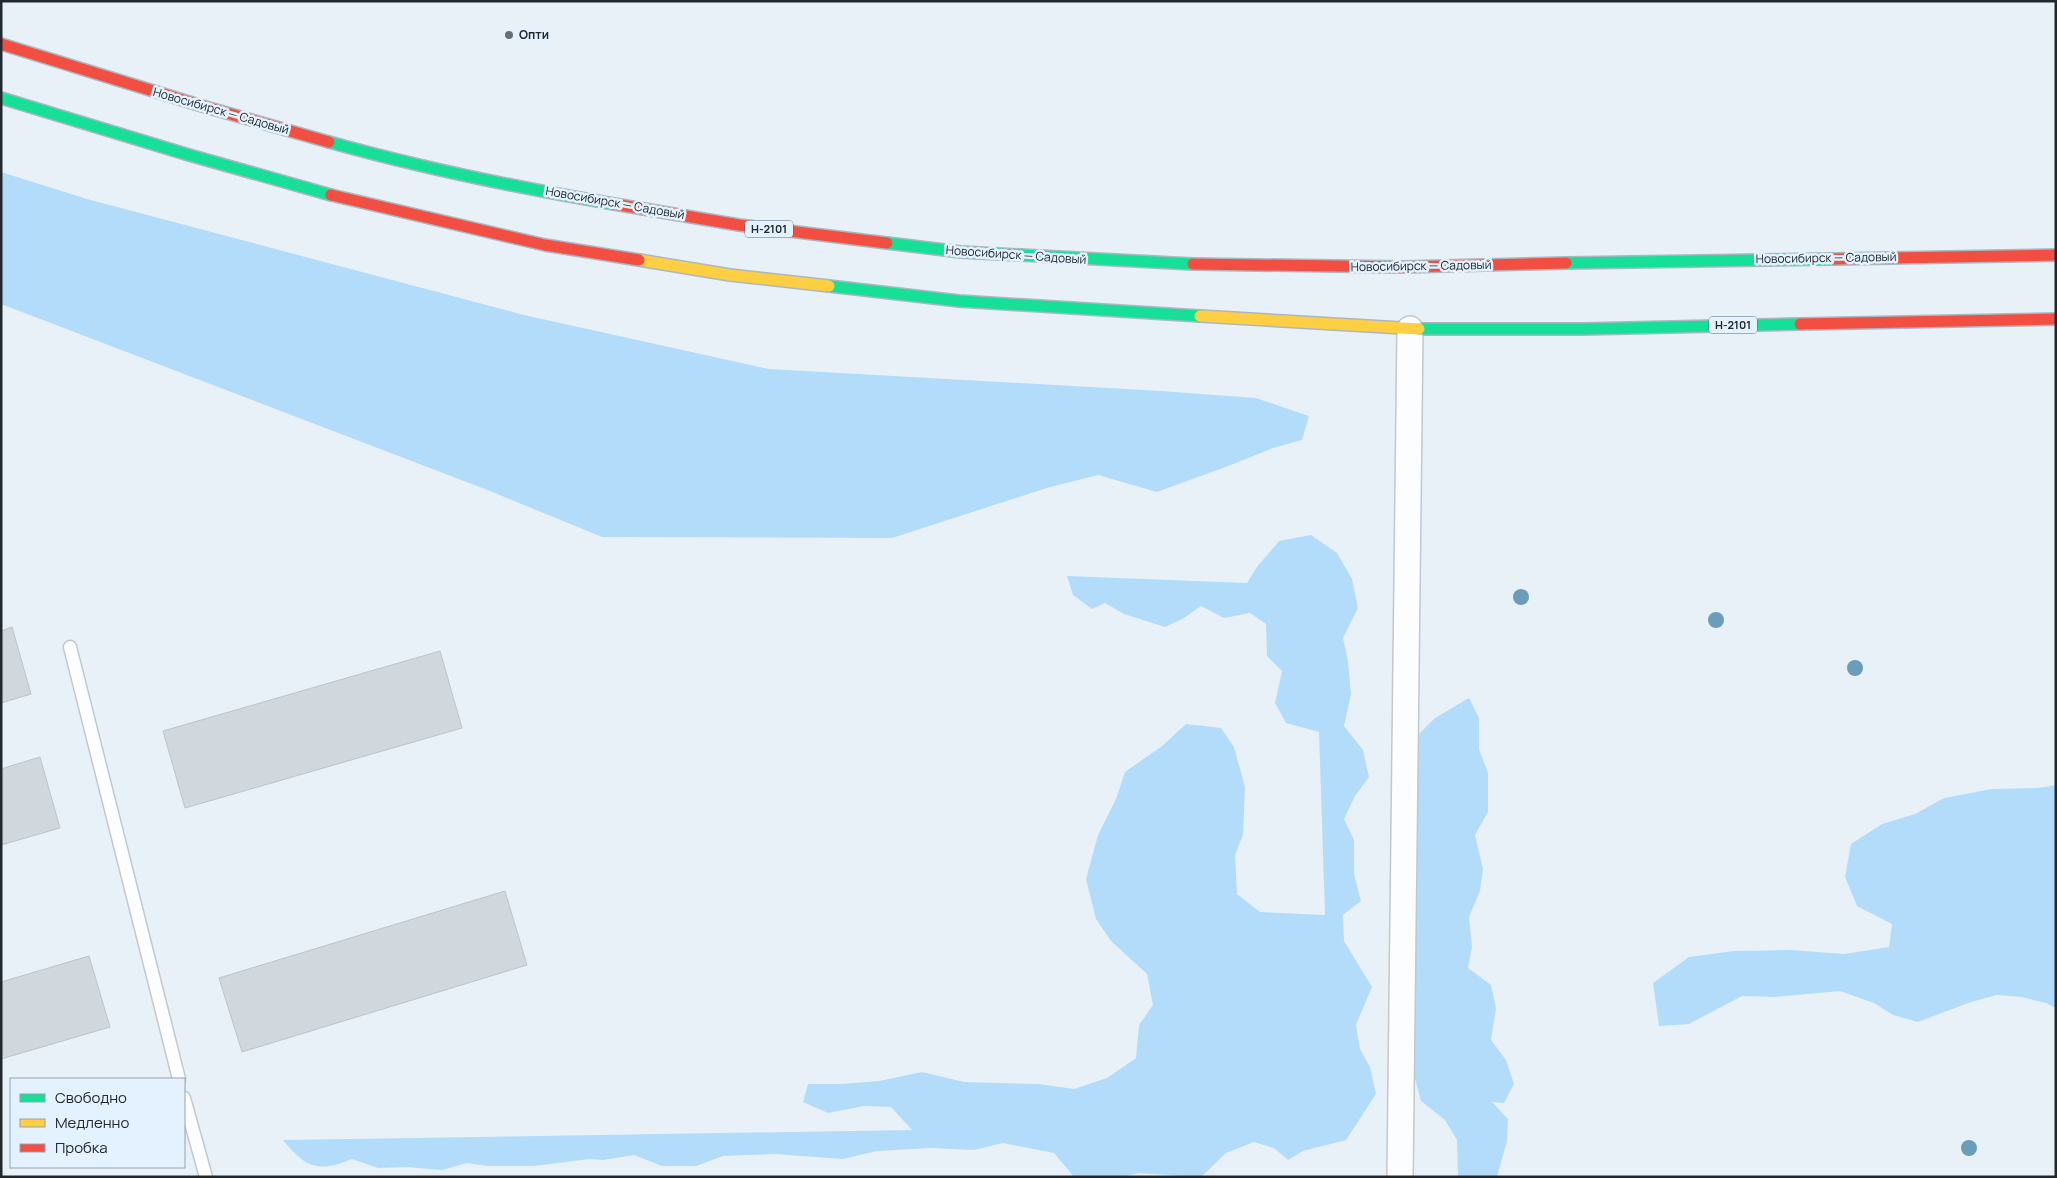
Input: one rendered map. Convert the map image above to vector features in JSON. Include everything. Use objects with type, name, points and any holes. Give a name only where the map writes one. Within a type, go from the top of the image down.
[{"type":"main road","name":"Новосибирск — Садовый","points":[[1,44],[202,106],[366,152],[556,194],[738,225],[961,252],[1158,264],[1403,267],[1646,261],[2056,255]]},
{"type":"main road","points":[[1,98],[189,155],[357,202],[545,244],[730,275],[959,302],[1410,329]]},
{"type":"main road","name":"Н-2101","points":[[1410,329],[1584,329],[2056,319]]},
{"type":"street","points":[[1400,1177],[1410,329]]},
{"type":"lane","points":[[70,647],[179,1078]]},
{"type":"lane","points":[[185,1102],[206,1177]]},
{"type":"shaded area","points":[[1,172],[87,199],[524,315],[769,369],[1256,398],[1309,416],[1302,440],[1273,448],[1157,492],[1098,475],[1047,488],[892,538],[602,537],[490,491],[1,304]]},
{"type":"shaded area","points":[[1311,535],[1337,553],[1352,579],[1358,608],[1343,638],[1348,661],[1351,694],[1344,726],[1363,750],[1369,777],[1355,796],[1344,819],[1354,840],[1354,874],[1361,901],[1343,915],[1344,941],[1372,987],[1356,1025],[1360,1049],[1370,1067],[1376,1094],[1346,1140],[1303,1151],[1288,1160],[1274,1148],[1254,1142],[1226,1153],[1201,1177],[1139,1173],[1122,1177],[1074,1177],[1054,1153],[1003,1143],[974,1150],[931,1148],[877,1151],[843,1159],[775,1154],[723,1156],[696,1166],[662,1166],[634,1155],[603,1160],[589,1159],[534,1166],[487,1166],[467,1163],[442,1170],[407,1167],[378,1168],[352,1159],[321,1167],[298,1157],[283,1140],[912,1130],[891,1107],[864,1106],[828,1113],[803,1102],[808,1084],[879,1081],[922,1072],[964,1082],[1039,1084],[1074,1089],[1107,1078],[1136,1058],[1139,1025],[1153,1005],[1147,974],[1111,941],[1096,919],[1086,879],[1098,835],[1116,799],[1125,772],[1162,746],[1186,724],[1221,728],[1234,747],[1245,787],[1243,835],[1235,855],[1237,894],[1260,912],[1325,915],[1319,732],[1286,723],[1275,703],[1282,671],[1267,656],[1266,624],[1250,613],[1224,618],[1201,606],[1184,618],[1165,627],[1124,614],[1105,603],[1092,609],[1073,595],[1067,576],[1247,583],[1257,567],[1279,541]]},
{"type":"shaded area","points":[[1469,698],[1479,718],[1479,749],[1488,773],[1488,812],[1475,835],[1483,869],[1480,891],[1469,917],[1472,947],[1468,968],[1491,985],[1496,1008],[1491,1040],[1506,1060],[1514,1084],[1504,1103],[1492,1102],[1508,1119],[1507,1141],[1497,1177],[1458,1177],[1457,1140],[1445,1120],[1421,1101],[1414,1075],[1409,744],[1435,718]]},
{"type":"shaded area","points":[[2056,785],[2056,1008],[2046,1003],[2021,997],[1997,995],[1971,1002],[1918,1022],[1893,1015],[1874,1003],[1840,991],[1775,997],[1742,996],[1689,1024],[1659,1026],[1653,983],[1689,957],[1734,951],[1791,950],[1844,954],[1889,947],[1892,924],[1857,906],[1845,877],[1851,844],[1882,824],[1915,814],[1944,798],[1992,789],[2038,788]]},
{"type":"building","points":[[12,627],[31,694],[1,703],[1,631]]},
{"type":"building","points":[[440,651],[462,728],[185,808],[163,731]]},
{"type":"building","points":[[40,757],[60,828],[1,845],[1,769]]},
{"type":"building","points":[[505,891],[527,965],[242,1052],[219,978]]},
{"type":"building","points":[[89,956],[110,1027],[1,1059],[1,982]]},
{"type":"traffic: fast","points":[[1,98],[189,155],[331,195]]},
{"type":"traffic: fast","points":[[329,142],[471,177],[614,204]]},
{"type":"traffic: fast","points":[[887,243],[961,252],[1193,264]]},
{"type":"traffic: fast","points":[[1566,263],[1834,259]]},
{"type":"traffic: fast","points":[[829,286],[959,301],[1200,316]]},
{"type":"traffic: fast","points":[[1419,329],[1584,329],[1800,324]]},
{"type":"traffic: slow","points":[[639,260],[730,275],[829,286]]},
{"type":"traffic: slow","points":[[1200,316],[1419,329]]},
{"type":"traffic: jam","points":[[1,44],[202,106],[329,142]]},
{"type":"traffic: jam","points":[[331,195],[545,245],[639,260]]},
{"type":"traffic: jam","points":[[614,204],[739,225],[887,243]]},
{"type":"traffic: jam","points":[[1834,259],[2056,255]]},
{"type":"traffic: jam","points":[[1193,264],[1403,267],[1566,263]]},
{"type":"traffic: jam","points":[[1800,324],[2056,319]]},
{"type":"place","name":"Опти","points":[[509,35]]}]
